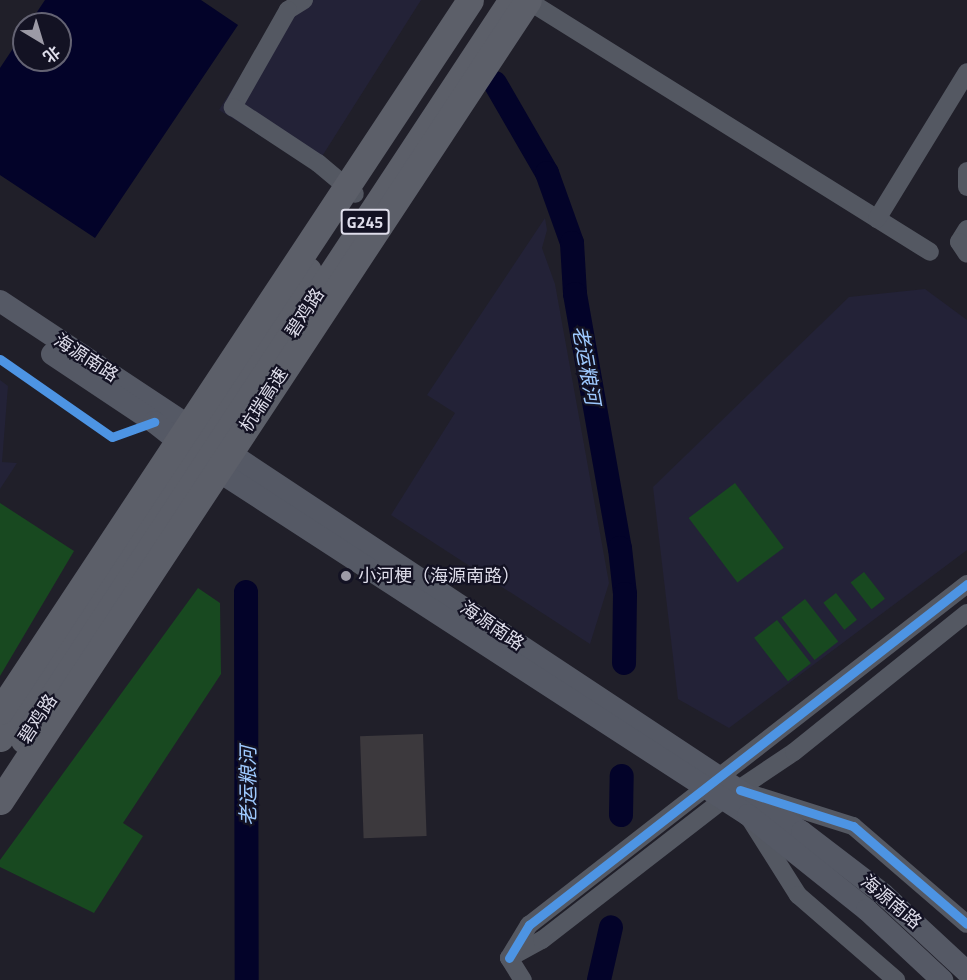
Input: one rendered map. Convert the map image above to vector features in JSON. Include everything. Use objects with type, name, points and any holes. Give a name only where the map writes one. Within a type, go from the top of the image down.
[{"type":"highway","points":[[0,711],[470,0]]},
{"type":"highway","name":"碧鸡路","points":[[0,777],[357,195],[484,0]]},
{"type":"highway","name":"碧鸡路","points":[[0,738],[512,0]]},
{"type":"highway","name":"杭瑞高速","points":[[0,801],[527,0]]},
{"type":"main road","name":"海源南路","points":[[0,301],[203,448],[883,894],[967,972]]},
{"type":"main road","name":"海源南路","points":[[0,319],[154,422],[203,448]]},
{"type":"main road","name":"海源南路","points":[[732,795],[748,815],[867,910],[942,980]]},
{"type":"street","points":[[304,0],[288,10],[233,106],[318,163],[357,195]]},
{"type":"street","points":[[527,0],[930,252]]},
{"type":"street","points":[[877,219],[967,72]]},
{"type":"street","points":[[967,171],[967,187]]},
{"type":"street","points":[[967,229],[959,242],[967,254]]},
{"type":"street","points":[[509,958],[529,925],[967,584]]},
{"type":"street","points":[[509,958],[542,940],[877,688],[967,613]]},
{"type":"street","points":[[732,795],[853,826],[967,924]]},
{"type":"street","points":[[748,815],[798,896],[896,980]]},
{"type":"street","points":[[509,958],[523,980]]},
{"type":"shaded area","points":[[288,0],[421,0],[314,169],[219,110]]},
{"type":"shaded area","points":[[545,218],[547,230],[542,248],[555,284],[609,583],[590,644],[391,515],[455,413],[427,395]]},
{"type":"shaded area","points":[[925,289],[967,320],[967,550],[729,728],[678,699],[653,487],[849,297]]},
{"type":"shaded area","points":[[0,380],[8,386],[2,462],[17,463],[0,489]]},
{"type":"green space","points":[[735,483],[784,548],[737,583],[689,518]]},
{"type":"green space","points":[[0,503],[74,551],[0,676]]},
{"type":"green space","points":[[864,572],[885,599],[872,609],[851,582]]},
{"type":"green space","points":[[198,588],[220,603],[221,674],[123,823],[143,836],[94,913],[0,867],[0,860]]},
{"type":"green space","points":[[836,593],[857,620],[844,630],[823,603]]},
{"type":"green space","points":[[805,599],[838,642],[815,660],[781,617]]},
{"type":"green space","points":[[777,620],[811,663],[788,681],[754,638]]},
{"type":"water","points":[[45,0],[201,0],[238,25],[95,238],[0,175],[0,68],[12,50],[12,72],[72,72],[72,12],[37,12]]},
{"type":"building","points":[[423,734],[427,836],[364,838],[360,736]]},
{"type":"waterway","name":"老运粮河","points":[[495,83],[547,173],[572,243],[575,294],[620,548],[625,594],[624,663]]},
{"type":"waterway","name":"老运粮河","points":[[246,592],[247,980]]},
{"type":"waterway","name":"老运粮河","points":[[621,815],[622,776]]},
{"type":"waterway","name":"老运粮河","points":[[599,980],[611,927]]},
{"type":"cycle path","points":[[0,359],[112,437],[154,422]]},
{"type":"cycle path","points":[[509,958],[529,925],[967,584]]},
{"type":"cycle path","points":[[740,790],[853,826],[967,924]]},
{"type":"place","name":"小河梗（海源南路）","points":[[346,576]]}]
